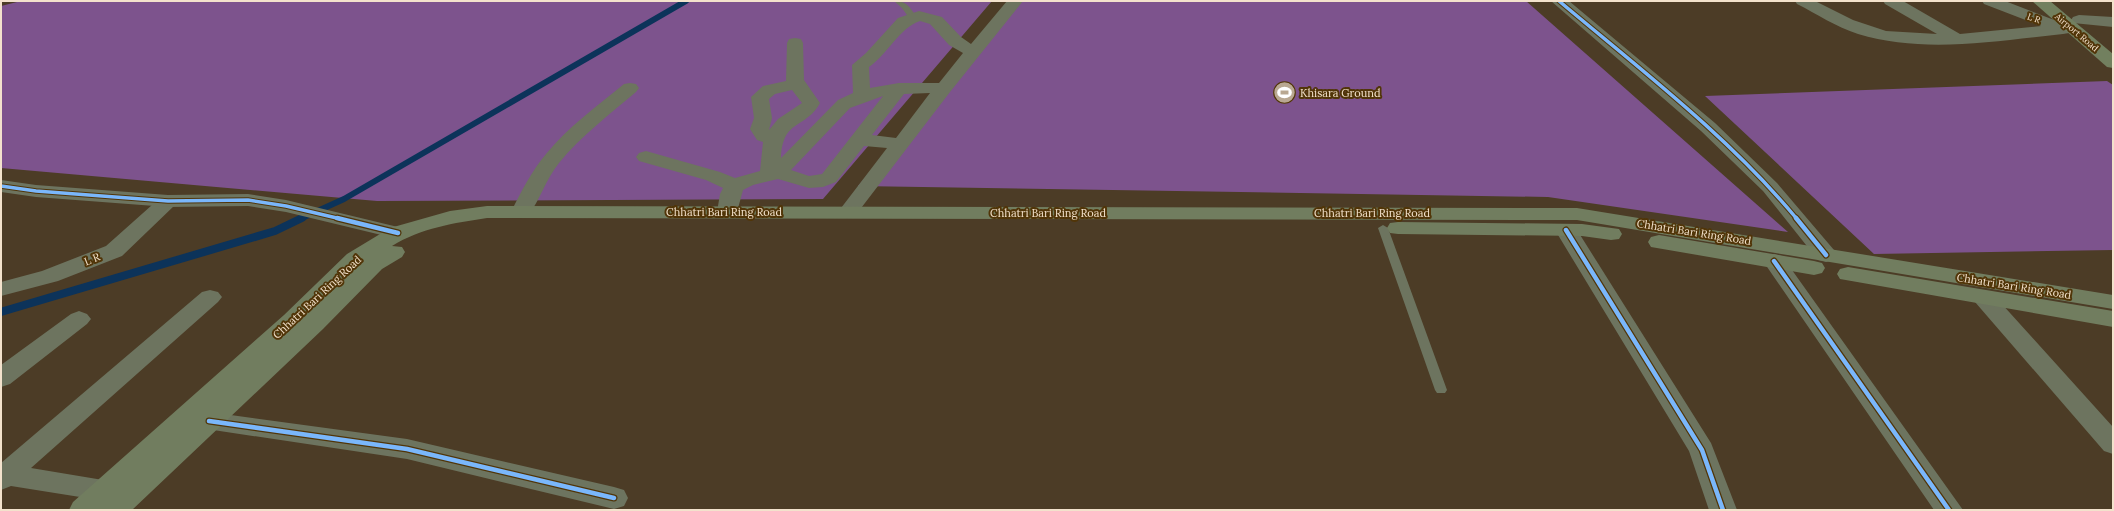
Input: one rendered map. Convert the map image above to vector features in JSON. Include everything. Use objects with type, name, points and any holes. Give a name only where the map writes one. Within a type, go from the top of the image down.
[{"type":"highway","name":"Airport Road","points":[[2040,1],[2074,27],[2113,63]]},
{"type":"highway","name":"Airport Road","points":[[2056,1],[2074,27],[2113,48]]},
{"type":"main road","name":"Chhatri Bari Ring Road","points":[[110,500],[355,259],[398,233],[450,217],[486,212],[1577,214],[2113,302]]},
{"type":"main road","name":"Chhatri Bari Ring Road","points":[[83,510],[110,500],[209,421],[315,323],[374,264],[408,243],[451,230],[481,226],[1383,228],[1582,230],[2113,319]]},
{"type":"street","points":[[848,212],[944,88],[1015,1]]},
{"type":"street","points":[[1559,1],[1719,138],[1770,187],[1826,255]]},
{"type":"street","points":[[1803,1],[1840,20],[1880,34],[1900,37],[1955,38],[2113,22]]},
{"type":"street","points":[[1891,1],[1955,38]]},
{"type":"street","name":"L R","points":[[1990,1],[2074,27]]},
{"type":"street","points":[[862,95],[860,74],[861,65],[872,57],[904,21],[912,16],[926,16],[936,20],[956,41],[973,52]]},
{"type":"street","points":[[774,173],[773,139],[784,124],[809,107],[811,103],[808,94],[796,84],[794,75],[797,53],[795,43]]},
{"type":"street","points":[[773,139],[764,136],[759,129],[763,118],[760,97],[769,90],[796,84]]},
{"type":"street","points":[[521,212],[544,171],[558,152],[582,128],[630,88]]},
{"type":"street","points":[[727,212],[730,194],[735,186],[747,180],[774,173],[844,104],[862,95],[883,90],[899,88],[944,88]]},
{"type":"street","points":[[774,173],[801,181],[824,181],[839,168],[858,139],[899,88]]},
{"type":"street","points":[[858,139],[900,144]]},
{"type":"street","points":[[646,157],[713,176],[735,186]]},
{"type":"street","points":[[1,186],[36,191],[168,201],[248,200],[286,206],[398,233]]},
{"type":"street","name":"L R","points":[[1,289],[50,276],[114,251],[168,201]]},
{"type":"street","points":[[1566,230],[1702,450],[1724,510]]},
{"type":"street","points":[[1774,261],[1949,510]]},
{"type":"street","points":[[3,476],[210,297]]},
{"type":"street","points":[[1983,297],[2113,444]]},
{"type":"street","points":[[1,378],[79,319]]},
{"type":"street","points":[[209,421],[407,449],[614,498]]},
{"type":"street","points":[[3,476],[110,500]]},
{"type":"lane","points":[[898,1],[905,6],[912,16]]},
{"type":"lane","points":[[1383,228],[1442,390]]},
{"type":"shaded area","points":[[21,1],[992,1],[823,199],[377,201],[1,168],[1,6]]},
{"type":"shaded area","name":"Khisara Ground","points":[[1017,1],[1526,1],[1788,232],[1548,197],[858,186]]},
{"type":"shaded area","points":[[2107,81],[2113,85],[2113,250],[1874,254],[1705,96]]},
{"type":"waterway","points":[[300,219],[344,199],[686,1]]},
{"type":"waterway","points":[[1,312],[275,231],[302,218]]},
{"type":"cycle path","points":[[1559,1],[1708,127],[1770,187],[1826,255]]},
{"type":"cycle path","points":[[1,186],[36,191],[168,201],[248,200],[286,206],[398,233]]},
{"type":"cycle path","points":[[1566,230],[1702,450],[1723,510]]},
{"type":"cycle path","points":[[1774,261],[1949,510]]},
{"type":"cycle path","points":[[209,421],[407,449],[614,498]]},
{"type":"place","name":"Khisara Ground","points":[[1284,93]]}]
